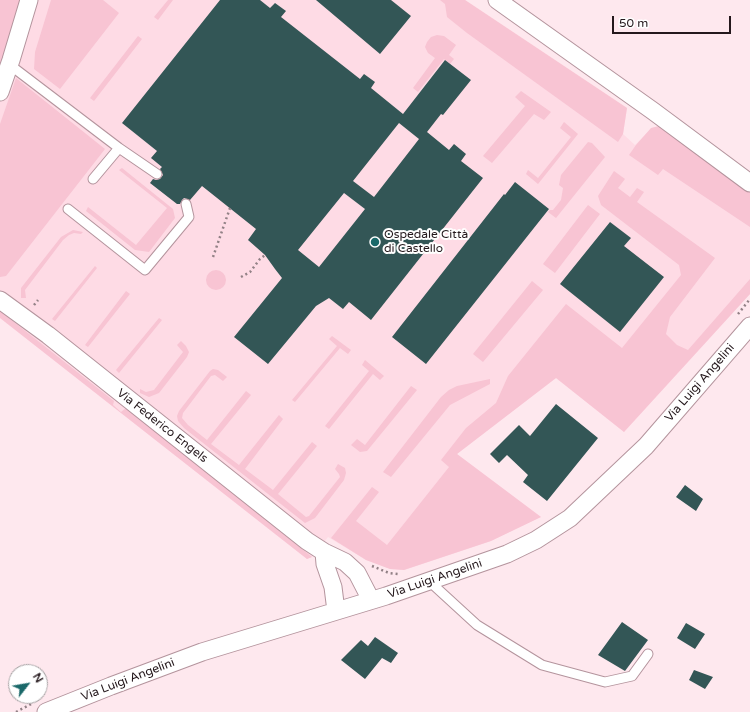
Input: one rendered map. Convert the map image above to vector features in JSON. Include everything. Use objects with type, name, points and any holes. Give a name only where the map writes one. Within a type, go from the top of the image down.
[{"type":"street","points":[[497,0],[653,111],[750,183]]},
{"type":"street","points":[[0,92],[10,64],[28,1]]},
{"type":"street","name":"Via Federico Engels","points":[[0,300],[48,335],[279,519],[324,552],[345,562],[357,573],[371,600]]},
{"type":"street","name":"Via Luigi Angelini","points":[[46,712],[202,652],[429,581],[507,554],[536,540],[570,518],[646,446],[750,326]]},
{"type":"street","points":[[324,552],[325,564],[333,587],[336,611]]},
{"type":"lane","points":[[10,64],[119,148],[157,174]]},
{"type":"lane","points":[[93,179],[119,148]]},
{"type":"lane","points":[[68,209],[145,270],[189,217],[186,204]]},
{"type":"lane","points":[[429,581],[477,624],[542,665],[605,682],[632,676],[648,654]]},
{"type":"path","points":[[213,257],[230,208]]},
{"type":"path","points":[[241,277],[250,272],[260,258],[265,255]]},
{"type":"path","points":[[34,304],[38,300]]},
{"type":"path","points":[[734,317],[750,300]]},
{"type":"path","points":[[368,564],[389,573],[404,574]]},
{"type":"shaded area","name":"Ospedale Città di Castello","points":[[0,0],[465,0],[627,108],[623,134],[635,145],[652,128],[659,126],[750,190],[750,294],[624,432],[556,378],[457,454],[541,517],[491,541],[404,570],[390,569],[366,560],[328,537],[312,557],[307,559],[0,318]]},
{"type":"shaded area","points":[[0,0],[23,0],[0,67]]},
{"type":"shaded area","points":[[51,0],[103,0],[119,13],[60,89],[34,69],[35,52]]},
{"type":"shaded area","points":[[168,0],[173,0],[158,20],[154,17]]},
{"type":"shaded area","points":[[440,0],[465,0],[627,108],[623,134],[618,142],[467,33],[447,17],[445,4]]},
{"type":"shaded area","points":[[437,35],[444,36],[456,45],[449,55],[454,59],[450,64],[444,59],[418,92],[413,88],[435,58],[428,53],[425,47],[431,37]]},
{"type":"shaded area","points":[[138,36],[142,39],[94,101],[90,98]]},
{"type":"shaded area","points":[[16,78],[105,149],[6,276],[0,277],[0,124]]},
{"type":"shaded area","points":[[521,91],[551,112],[544,120],[534,114],[492,163],[483,156],[525,106],[515,97]]},
{"type":"shaded area","points":[[564,122],[578,134],[538,184],[526,174],[528,170],[538,178],[571,137],[560,128]]},
{"type":"shaded area","points":[[659,126],[750,190],[750,227],[663,169],[658,175],[629,155],[651,128]]},
{"type":"shaded area","points":[[588,142],[592,143],[605,157],[556,218],[548,212],[553,210],[561,200],[563,188],[559,185],[561,175]]},
{"type":"shaded area","points":[[122,168],[173,209],[175,218],[149,252],[135,250],[86,211],[88,207],[136,245],[167,208],[119,170]]},
{"type":"shaded area","points":[[614,171],[625,179],[618,188],[630,197],[637,188],[644,192],[637,202],[715,258],[670,317],[666,334],[677,345],[688,350],[750,279],[750,294],[624,432],[556,378],[457,454],[541,517],[491,541],[404,570],[390,569],[366,560],[331,538],[372,487],[379,492],[356,521],[387,545],[449,467],[441,460],[466,428],[496,403],[508,376],[566,304],[622,348],[681,275],[679,265],[601,205],[598,196]]},
{"type":"shaded area","points":[[588,205],[600,214],[555,273],[543,264]]},
{"type":"shaded area","points":[[73,230],[83,232],[81,234],[74,233],[69,235],[63,240],[25,290],[26,298],[21,298],[21,288],[61,237]]},
{"type":"shaded area","points":[[95,266],[97,268],[55,321],[52,319]]},
{"type":"shaded area","points":[[216,270],[223,273],[226,280],[223,287],[216,290],[209,287],[206,280],[209,273]]},
{"type":"shaded area","points":[[532,281],[543,290],[483,362],[473,354]]},
{"type":"shaded area","points":[[126,291],[130,294],[88,347],[85,345]]},
{"type":"shaded area","points":[[0,311],[114,401],[113,405],[121,412],[126,408],[312,557],[307,559],[0,318]]},
{"type":"shaded area","points":[[159,318],[162,320],[119,373],[116,370]]},
{"type":"shaded area","points":[[332,336],[351,350],[348,354],[340,348],[295,402],[292,400],[337,346],[329,339]]},
{"type":"shaded area","points":[[181,341],[189,352],[187,357],[159,393],[149,397],[140,393],[140,389],[146,392],[154,390],[183,352],[177,345]]},
{"type":"shaded area","points":[[365,360],[384,376],[380,380],[373,374],[329,429],[325,426],[369,371],[362,365]]},
{"type":"shaded area","points":[[213,369],[218,370],[227,377],[223,381],[215,375],[211,376],[183,413],[182,418],[188,425],[207,440],[246,391],[251,395],[211,444],[239,465],[279,415],[283,419],[245,469],[273,490],[312,442],[317,446],[278,494],[306,517],[309,516],[340,477],[335,469],[338,464],[345,468],[346,473],[344,480],[315,518],[305,523],[184,428],[178,421],[177,416],[179,411]]},
{"type":"shaded area","points":[[490,379],[490,384],[450,405],[391,477],[383,472],[441,397],[449,390],[457,386]]},
{"type":"shaded area","points":[[411,386],[417,390],[367,451],[360,452],[351,445],[357,439],[365,445]]},
{"type":"building","points":[[220,0],[260,0],[270,8],[275,3],[286,11],[281,17],[360,79],[364,74],[375,82],[371,88],[403,114],[445,60],[471,80],[443,115],[441,114],[427,132],[449,150],[454,144],[466,154],[461,161],[483,178],[371,320],[349,302],[343,309],[329,298],[316,306],[268,364],[234,337],[282,278],[265,255],[248,240],[256,229],[202,186],[190,200],[184,198],[180,204],[177,204],[150,183],[153,179],[160,179],[163,175],[160,169],[162,167],[151,158],[157,151],[122,123]],"holes":[[[399,123],[419,139],[374,197],[353,181]],[[344,193],[365,209],[319,267],[298,250]]]},
{"type":"building","points":[[316,0],[391,0],[411,16],[380,54]]},
{"type":"building","points":[[515,182],[549,209],[426,364],[392,337]]},
{"type":"building","points":[[610,222],[631,238],[624,246],[664,277],[620,332],[560,284]]},
{"type":"building","points":[[556,404],[598,438],[547,501],[523,482],[528,475],[507,455],[499,463],[490,454],[519,425],[530,436]]},
{"type":"building","points":[[685,485],[703,499],[696,511],[676,497]]},
{"type":"building","points":[[622,622],[648,640],[625,671],[598,655]]},
{"type":"building","points":[[686,623],[705,634],[695,649],[677,638]]},
{"type":"building","points":[[375,637],[398,653],[391,663],[382,658],[365,679],[341,660],[361,640],[368,646]]},
{"type":"building","points":[[694,670],[713,677],[705,689],[689,680]]},
{"type":"place","name":"Ospedale Città di Castello","points":[[375,242]]}]
